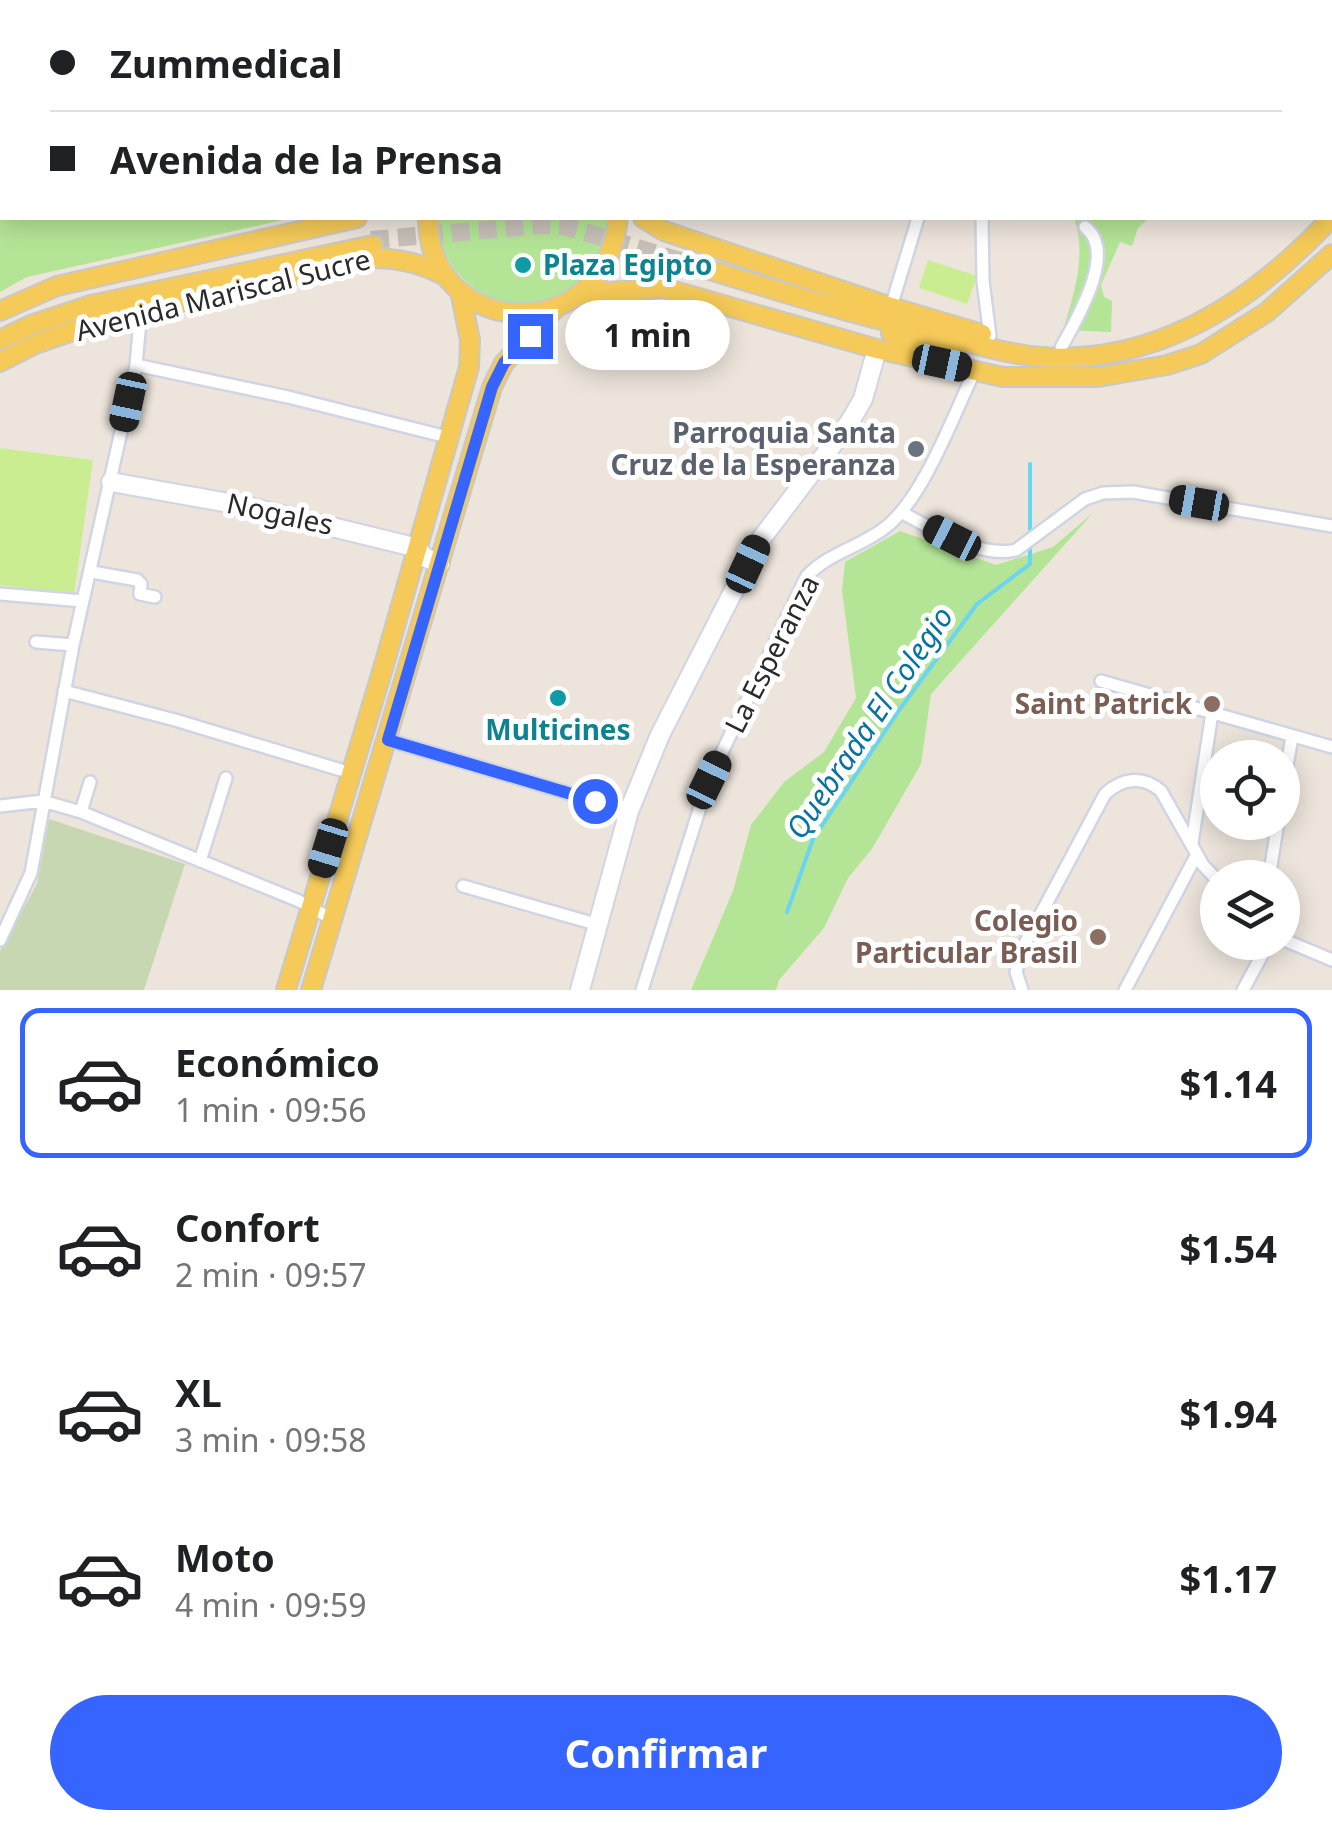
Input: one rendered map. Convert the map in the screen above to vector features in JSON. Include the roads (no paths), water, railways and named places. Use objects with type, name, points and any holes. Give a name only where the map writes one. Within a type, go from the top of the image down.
[{"type":"main road","name":"Avenida Mariscal Sucre","points":[[0,311],[57,286],[348,220]]},
{"type":"main road","points":[[286,990],[469,367],[470,340],[454,284],[431,246],[428,220]]},
{"type":"main road","points":[[454,284],[496,310],[536,313],[556,308],[596,280],[616,241],[618,220]]},
{"type":"main road","points":[[647,220],[664,231],[990,336],[1061,348],[1121,350]]},
{"type":"main road","points":[[1036,378],[960,358],[686,266],[864,317],[1038,357],[1082,357],[1195,328],[1248,294],[1329,220]]},
{"type":"main road","name":"Avenida Mariscal Sucre","points":[[0,332],[65,305],[372,242],[107,301],[31,325],[0,340]]},
{"type":"main road","points":[[581,294],[664,288],[876,350],[1003,377],[1098,378],[1168,365],[1201,354],[1267,312],[1332,254]]},
{"type":"main road","name":"Avenida Mariscal Sucre","points":[[0,362],[66,333],[140,310],[337,264],[386,256],[430,268],[454,284]]},
{"type":"main road","points":[[311,990],[498,373],[556,308]]},
{"type":"main road","points":[[580,990],[629,811],[660,735],[758,543],[863,399],[876,350]]},
{"type":"main road","name":"Nogales","points":[[111,482],[246,506],[418,548],[424,557],[440,564]]},
{"type":"street","points":[[891,307],[917,220]]},
{"type":"street","points":[[982,220],[982,281],[990,336]]},
{"type":"street","points":[[1061,348],[1098,265],[1095,234],[1085,228]]},
{"type":"street","points":[[0,940],[31,873],[73,646],[136,365],[140,310]]},
{"type":"street","points":[[136,365],[288,397],[451,438]]},
{"type":"street","name":"La Esperanza","points":[[642,990],[709,780],[807,576],[822,560],[841,555],[886,527],[901,512],[919,486],[975,370]]},
{"type":"street","points":[[901,512],[952,538],[1004,554],[1016,550],[1085,499],[1134,492],[1332,526]]},
{"type":"street","points":[[92,572],[137,580],[140,594],[156,596]]},
{"type":"street","points":[[0,594],[83,601]]},
{"type":"street","points":[[36,642],[73,646]]},
{"type":"street","points":[[1101,681],[1332,746]]},
{"type":"street","points":[[64,691],[352,773]]},
{"type":"street","points":[[1125,990],[1194,849],[1212,713]]},
{"type":"street","points":[[388,740],[629,811]]},
{"type":"street","points":[[200,860],[226,778]]},
{"type":"street","points":[[1022,990],[1016,963],[1105,794],[1113,787],[1137,780],[1154,784],[1168,799],[1202,860]]},
{"type":"street","points":[[81,812],[90,782]]},
{"type":"street","points":[[0,806],[43,802],[81,812],[310,906],[332,919]]},
{"type":"street","points":[[463,886],[599,925]]},
{"type":"street","points":[[1300,947],[1332,960]]},
{"type":"street","points":[[1243,990],[1259,960]]},
{"type":"waterway","name":"Quebrada El Colegio","points":[[1030,464],[1030,534]]},
{"type":"waterway","name":"Quebrada El Colegio","points":[[787,912],[813,839],[900,709],[977,604],[1030,564],[1030,543]]},
{"type":"tunnel","points":[[371,240],[564,226],[687,263]]},
{"type":"place","name":"Plaza Egipto","points":[[523,265]]},
{"type":"place","name":"Parroquia Santa Cruz de la Esperanza","points":[[916,449]]},
{"type":"place","name":"Multicines","points":[[558,698]]},
{"type":"place","name":"Saint Patrick","points":[[1212,704]]},
{"type":"place","name":"Colegio Particular Brasil","points":[[1098,937]]}]
